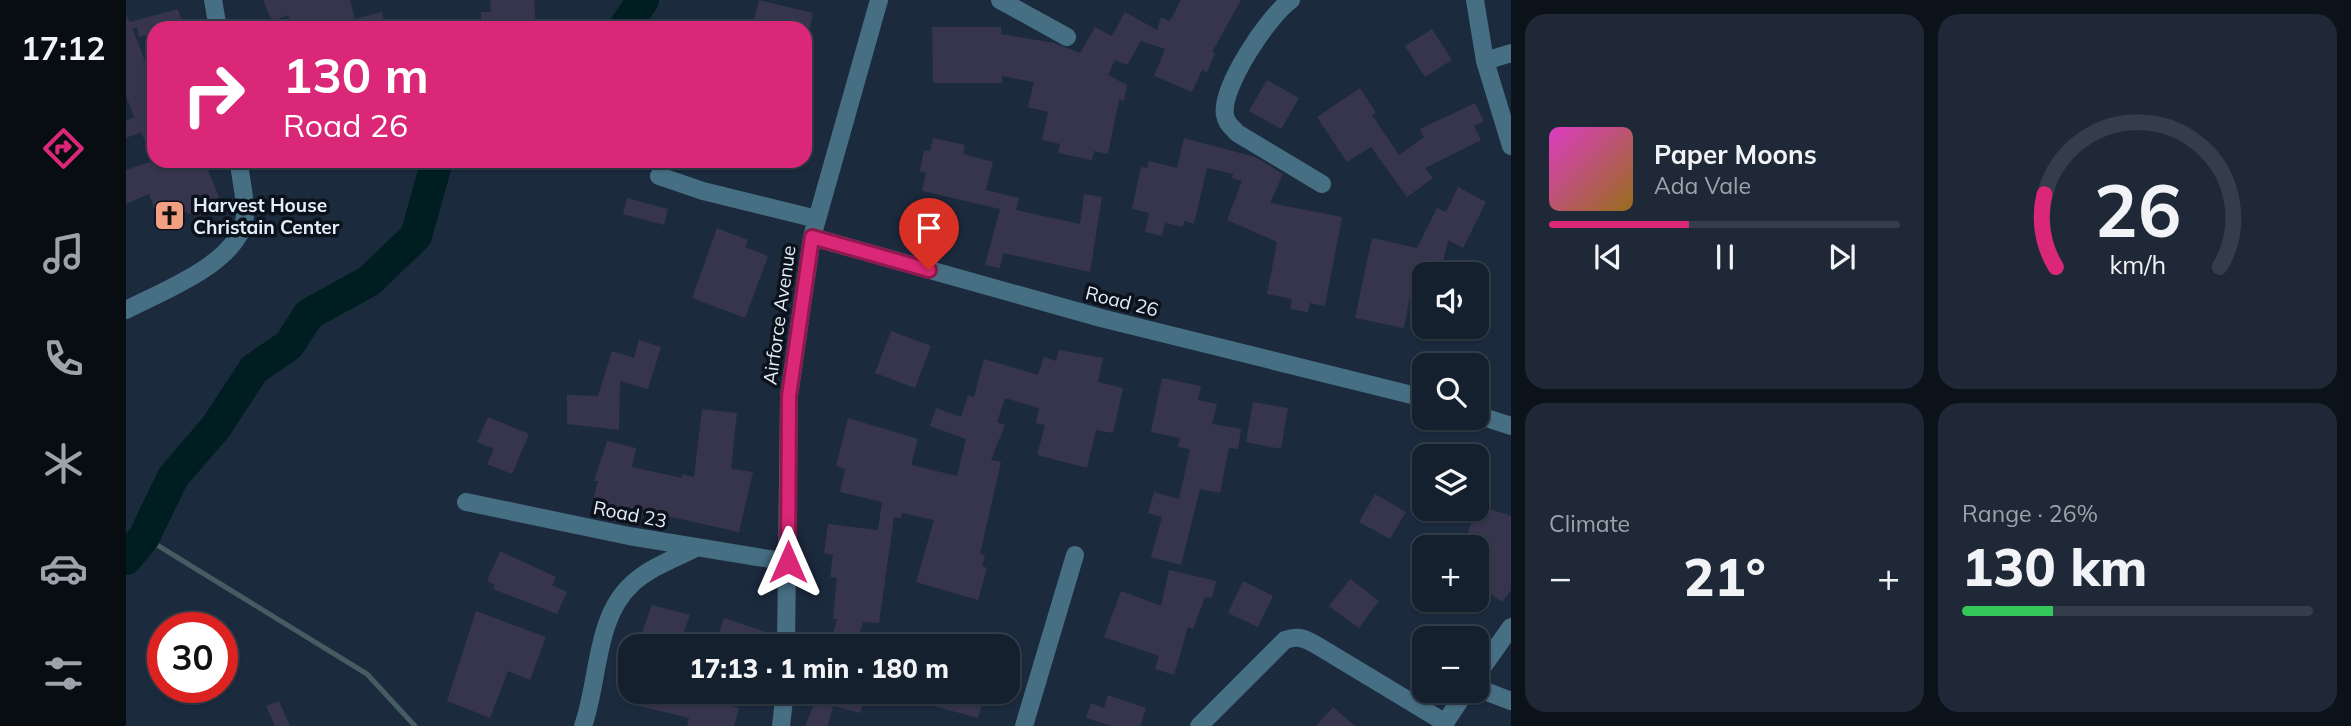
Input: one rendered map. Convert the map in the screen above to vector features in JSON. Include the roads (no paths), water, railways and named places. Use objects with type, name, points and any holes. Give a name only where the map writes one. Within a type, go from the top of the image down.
[{"type":"street","points":[[213,0],[217,21]]},
{"type":"street","name":"Airforce Avenue","points":[[786,634],[789,396],[812,237],[879,0]]},
{"type":"street","points":[[1000,0],[1067,37]]},
{"type":"street","points":[[1291,0],[1280,8],[1235,75],[1224,113],[1227,123],[1237,133],[1322,184]]},
{"type":"street","points":[[1475,0],[1485,61],[1511,146]]},
{"type":"street","points":[[1485,61],[1511,52]]},
{"type":"street","points":[[126,310],[213,264],[239,238],[245,216],[240,168]]},
{"type":"street","points":[[659,176],[703,191],[817,219]]},
{"type":"street","name":"Road 26","points":[[812,237],[1101,318],[1412,395]]},
{"type":"street","points":[[1489,419],[1511,426]]},
{"type":"street","name":"Road 23","points":[[466,502],[788,562]]},
{"type":"street","points":[[583,726],[615,605],[632,583],[698,547]]},
{"type":"street","points":[[1024,726],[1074,555]]},
{"type":"street","points":[[1489,658],[1511,627]]},
{"type":"street","points":[[1199,726],[1285,640],[1294,637],[1311,641],[1444,724],[1458,703]]},
{"type":"street","points":[[1489,693],[1511,701]]},
{"type":"street","points":[[781,726],[784,704]]},
{"type":"waterway","points":[[629,21],[643,0]]},
{"type":"waterway","points":[[126,559],[144,537],[173,477],[216,427],[254,369],[289,345],[309,314],[369,281],[416,236],[435,168]]},
{"type":"waterway","points":[[144,537],[367,674],[415,726]]},
{"type":"place","name":"Harvest House Christain Center","points":[[170,216]]}]
